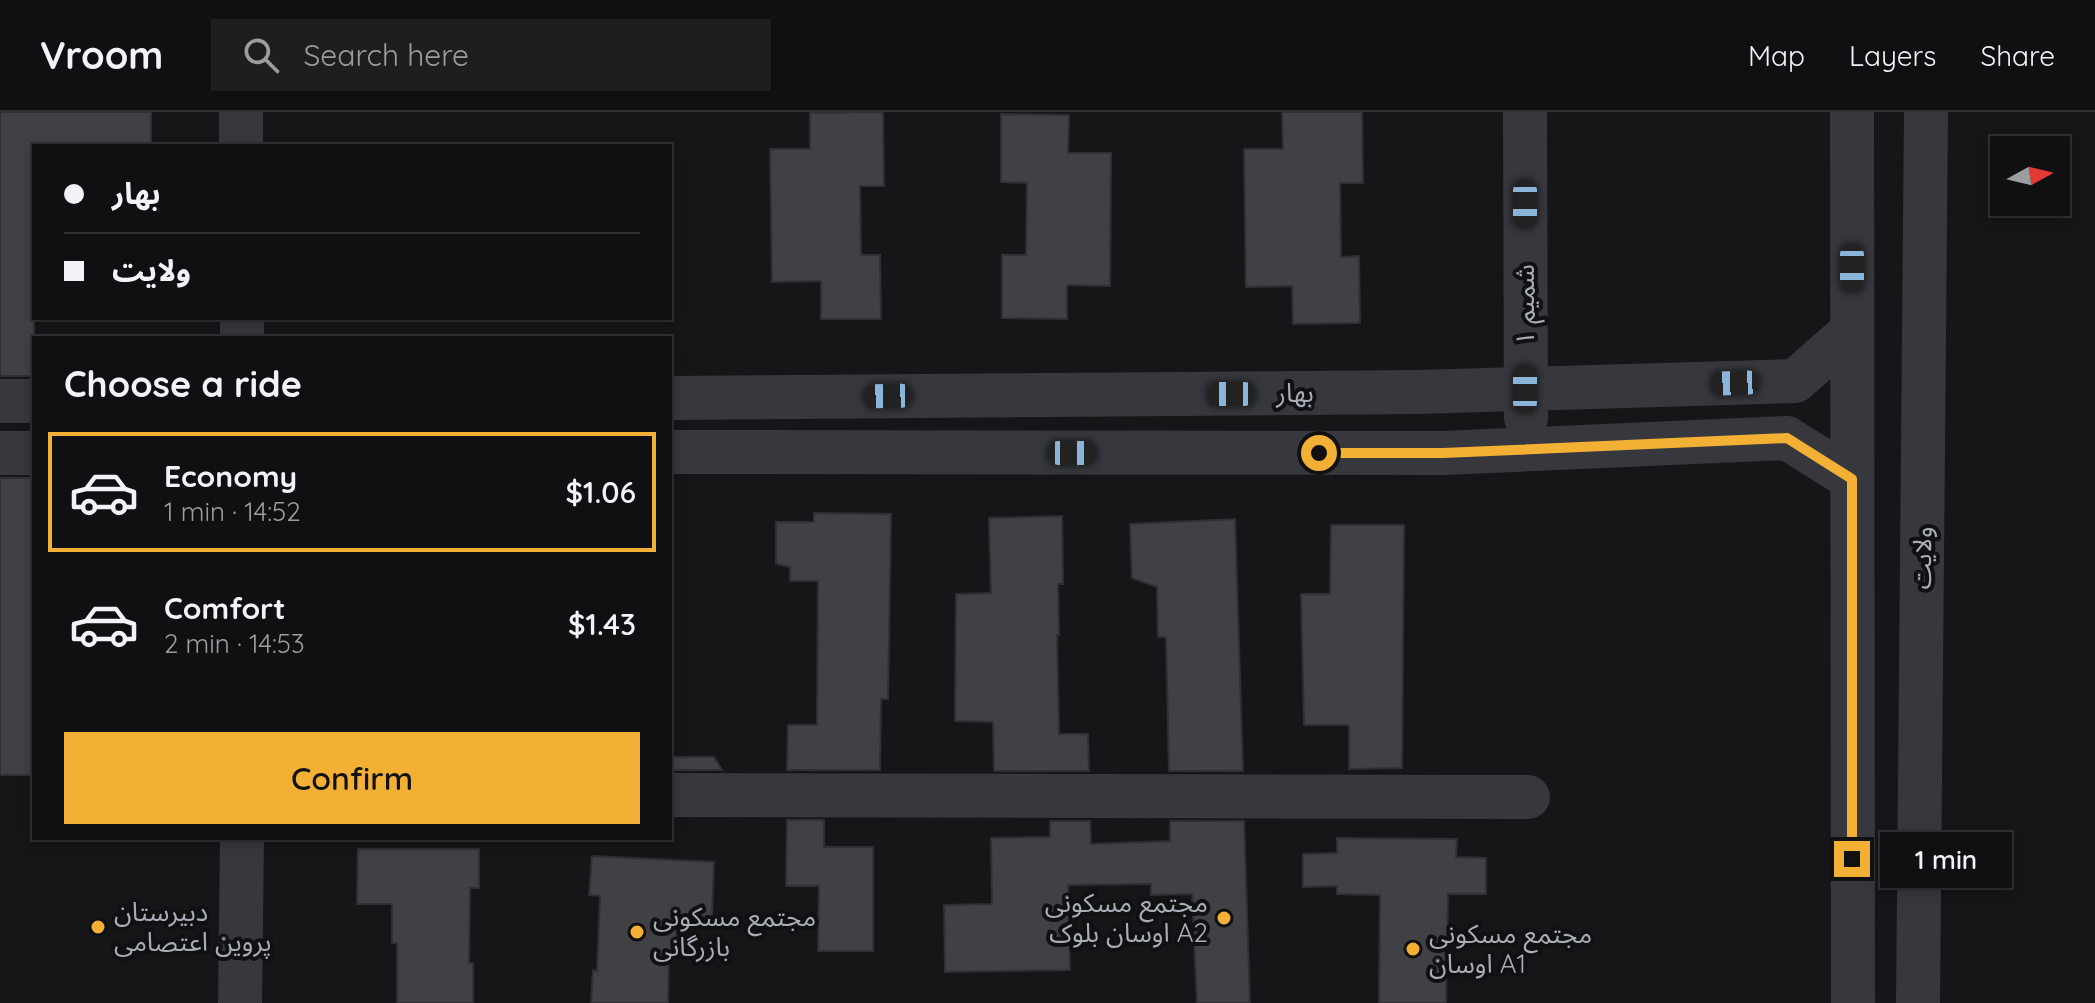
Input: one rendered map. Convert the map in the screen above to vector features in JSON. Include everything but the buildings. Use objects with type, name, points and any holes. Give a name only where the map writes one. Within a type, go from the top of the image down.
[{"type":"street","points":[[241,112],[241,144]]},
{"type":"street","name":"شمیم ۱","points":[[1525,112],[1526,450]]},
{"type":"street","points":[[1852,112],[1853,1003]]},
{"type":"street","name":"ولایت","points":[[1918,1003],[1926,112]]},
{"type":"street","name":"بهار","points":[[672,398],[1402,392],[1795,381],[1852,331]]},
{"type":"street","points":[[0,401],[32,401]]},
{"type":"street","points":[[672,452],[1443,453],[1787,438],[1852,479]]},
{"type":"street","points":[[0,453],[32,453]]},
{"type":"street","points":[[672,795],[1528,797]]},
{"type":"street","points":[[240,1003],[242,840]]},
{"type":"place","name":"مجتمع مسکونی اوسان بلوک A2","points":[[1224,918]]},
{"type":"place","name":"دبیرستان پروین اعتصامی","points":[[98,927]]},
{"type":"place","name":"مجتمع مسکونی بازرگانی","points":[[637,932]]},
{"type":"place","name":"مجتمع مسکونی اوسان A1","points":[[1413,949]]},
{"type":"route","points":[[1319,453],[1443,453],[1787,438],[1852,479],[1852,859]]}]
